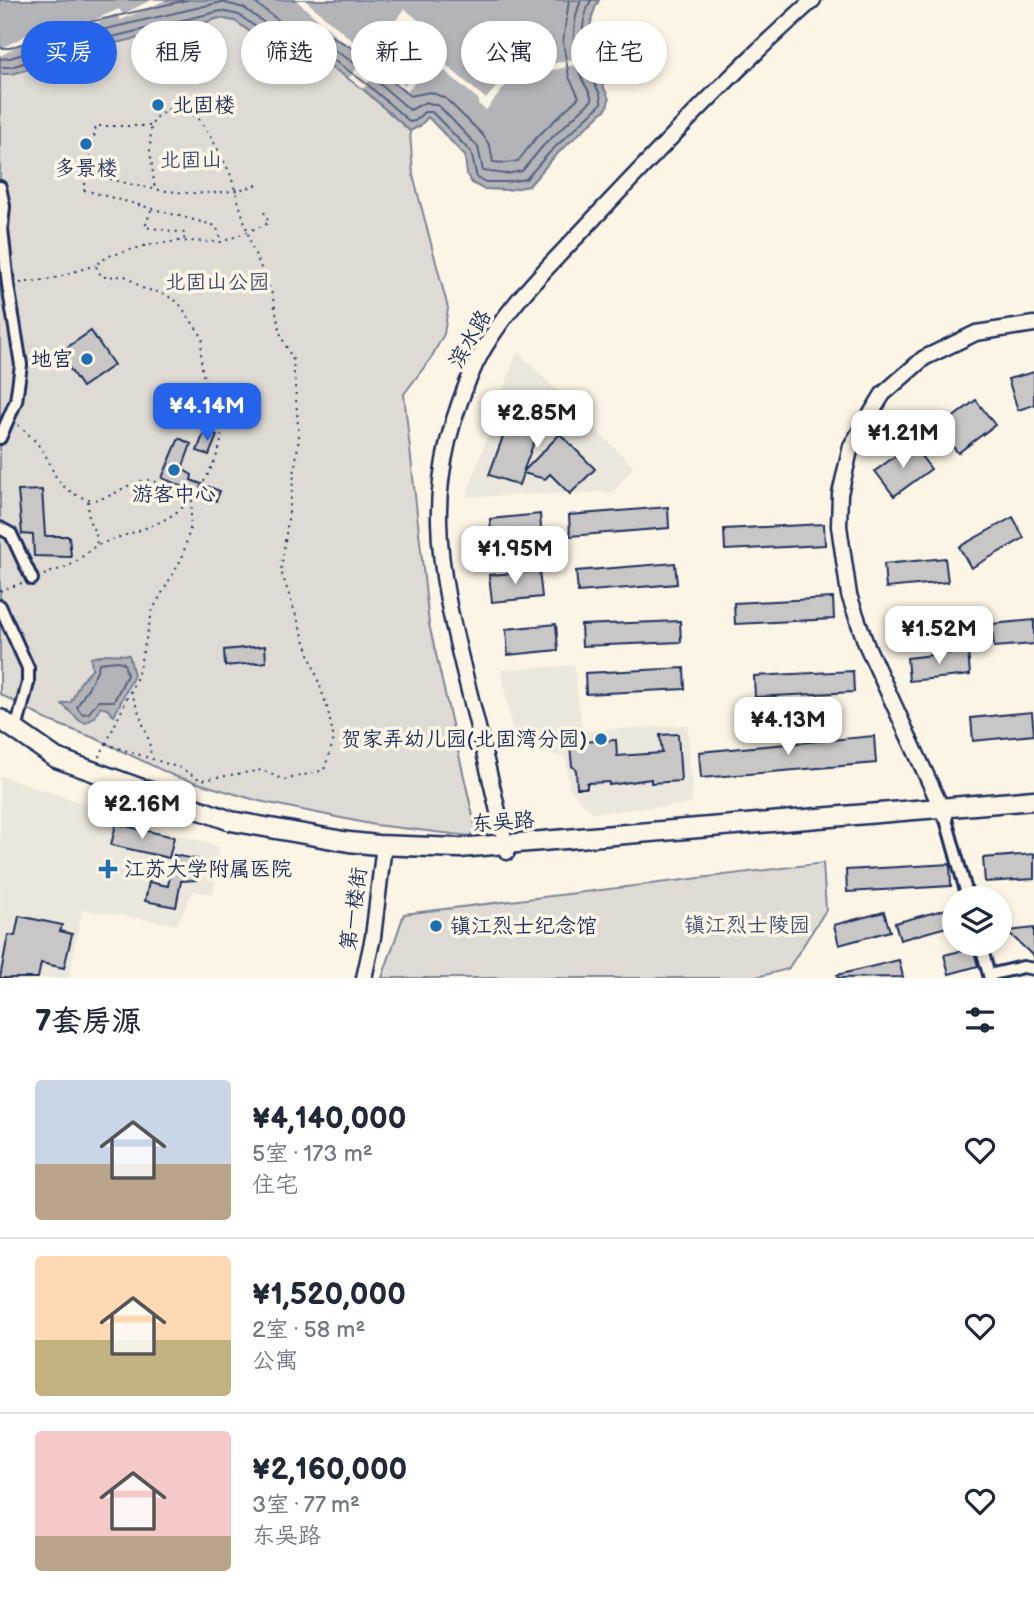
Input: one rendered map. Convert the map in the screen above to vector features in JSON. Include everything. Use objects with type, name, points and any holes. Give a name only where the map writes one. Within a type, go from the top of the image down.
[{"type":"main road","name":"东吴路","points":[[0,719],[8,731],[49,765],[227,829],[346,850],[384,850],[458,857],[506,849],[943,812],[1034,800]]},
{"type":"main road","name":"东吴路","points":[[8,731],[56,758],[231,821],[384,850]]},
{"type":"main road","name":"东吴路","points":[[943,812],[1034,809]]},
{"type":"street","name":"滨水路","points":[[506,849],[453,627],[443,564],[439,521],[441,475],[452,424],[476,363],[500,324],[539,278],[718,88],[813,0]]},
{"type":"street","points":[[0,187],[4,206],[2,228],[8,285],[21,365],[16,401],[0,438]]},
{"type":"street","points":[[965,886],[943,812],[866,644],[849,595],[839,526],[840,494],[851,446],[883,394],[924,358],[976,334],[1034,324]]},
{"type":"street","points":[[0,528],[11,534],[32,579]]},
{"type":"street","points":[[0,606],[28,668],[28,683],[8,731]]},
{"type":"street","name":"第一楼街","points":[[364,978],[373,937],[384,850]]},
{"type":"street","points":[[984,956],[990,977],[1023,967],[1034,969]]},
{"type":"path","points":[[106,744],[180,768],[201,780],[262,770],[284,780],[324,770],[334,739],[319,681],[281,570],[299,438],[293,360],[281,336],[272,293],[247,230],[230,173],[198,118],[182,108],[169,109],[156,117],[151,126],[150,150],[155,190]]},
{"type":"path","points":[[151,126],[96,126],[84,190],[216,226],[222,242]]},
{"type":"path","points":[[89,172],[155,190],[179,192],[237,191],[257,185]]},
{"type":"path","points":[[151,208],[145,227],[184,233],[184,241]]},
{"type":"path","points":[[8,285],[51,279],[95,265],[109,256],[148,245],[184,241],[222,242],[269,223],[264,212]]},
{"type":"path","points":[[0,591],[73,563],[97,545],[130,536],[170,518],[192,501],[216,458],[222,435],[206,390],[200,355],[203,338],[178,302],[162,293],[145,289],[125,276],[102,277],[95,265]]},
{"type":"path","points":[[9,418],[39,446],[55,477],[68,490],[88,500],[116,495],[133,483],[152,480],[192,501]]},
{"type":"path","points":[[88,500],[89,520],[97,545]]},
{"type":"path","points":[[92,771],[137,677],[153,609],[182,558],[190,530],[192,501]]},
{"type":"path","points":[[131,690],[149,741],[152,758]]},
{"type":"shaded area","points":[[517,351],[634,467],[613,492],[466,497]]},
{"type":"shaded area","name":"贺家弄幼儿园(北固湾分园)","points":[[574,665],[582,731],[688,725],[692,804],[594,813],[570,788],[565,757],[515,747],[501,670]]},
{"type":"shaded area","name":"江苏大学附属医院","points":[[0,776],[219,847],[213,894],[193,891],[177,925],[82,909],[69,978],[0,978]]},
{"type":"green space","name":"北固山公园","points":[[219,18],[241,25],[241,84],[337,84],[337,71],[351,81],[351,84],[363,89],[410,131],[413,175],[448,308],[444,334],[431,358],[404,394],[429,624],[476,829],[470,836],[375,825],[259,801],[174,776],[97,739],[47,720],[0,694],[0,74],[21,71],[21,84],[117,84],[117,43],[131,40],[131,84],[227,84],[227,21],[209,21]]},
{"type":"green space","name":"镇江烈士陵园","points":[[823,863],[826,910],[788,969],[753,978],[382,978],[404,914]]},
{"type":"water","points":[[0,0],[599,0],[592,21],[571,21],[571,84],[602,84],[609,99],[607,108],[554,157],[529,186],[508,190],[483,189],[472,183],[467,175],[465,156],[428,117],[420,126],[410,131],[356,84],[447,84],[447,21],[351,21],[351,81],[337,71],[337,21],[241,21],[241,25],[235,21],[219,18],[209,21],[131,21],[131,40],[117,43],[117,21],[21,21],[21,71],[0,74]]},
{"type":"water","points":[[106,654],[129,655],[134,675],[114,716],[107,709],[100,707],[95,717],[86,723],[80,721],[62,704],[71,702],[80,683],[92,669],[91,658]]},
{"type":"pier","points":[[151,0],[166,0],[121,20],[116,14],[102,21],[91,21],[119,9],[123,14]]},
{"type":"pier","points":[[296,0],[305,0],[330,21],[319,21]]},
{"type":"pier","points":[[405,9],[417,21],[395,21]]},
{"type":"pier","points":[[337,27],[351,39],[351,49],[337,37]]},
{"type":"pier","points":[[21,38],[21,45],[0,56],[0,49]]},
{"type":"pier","points":[[571,60],[571,66],[557,69],[557,63]]},
{"type":"pier","points":[[447,66],[461,78],[461,84],[468,84],[486,99],[499,84],[507,84],[486,110],[478,104],[479,100],[447,73]]},
{"type":"pier","points":[[395,84],[414,84],[406,93]]},
{"type":"building","name":"地宫","points":[[91,331],[114,365],[82,387],[59,353]]},
{"type":"building","points":[[1034,372],[1034,405],[1018,410],[1008,379]]},
{"type":"building","points":[[519,393],[548,403],[523,472],[560,434],[595,469],[570,494],[550,474],[545,479],[523,473],[519,485],[489,475]]},
{"type":"building","points":[[976,400],[995,425],[958,453],[939,428]]},
{"type":"building","points":[[205,430],[217,435],[209,455],[197,451]]},
{"type":"building","name":"游客中心","points":[[179,438],[191,444],[182,469],[192,475],[191,480],[220,491],[216,501],[162,478]]},
{"type":"building","points":[[912,444],[931,469],[894,496],[875,471]]},
{"type":"building","points":[[42,490],[45,536],[69,536],[71,557],[34,556],[33,535],[22,534],[18,491]]},
{"type":"building","points":[[668,507],[669,528],[570,536],[569,515]]},
{"type":"building","points":[[540,514],[542,541],[492,546],[490,519]]},
{"type":"building","points":[[1013,517],[1024,538],[971,568],[959,547]]},
{"type":"building","points":[[824,524],[825,545],[725,550],[724,529]]},
{"type":"building","points":[[945,558],[948,582],[886,588],[884,564]]},
{"type":"building","points":[[675,563],[677,584],[578,592],[576,571]]},
{"type":"building","points":[[539,571],[542,597],[492,602],[489,575]]},
{"type":"building","points":[[833,598],[834,619],[735,624],[734,603]]},
{"type":"building","points":[[1034,620],[1034,644],[994,647],[992,624]]},
{"type":"building","points":[[680,621],[681,642],[582,646],[581,625]]},
{"type":"building","points":[[556,624],[558,650],[508,655],[506,629]]},
{"type":"building","points":[[265,646],[266,662],[225,666],[224,650]]},
{"type":"building","points":[[968,651],[970,675],[909,681],[907,658]]},
{"type":"building","points":[[684,668],[685,689],[586,694],[585,673]]},
{"type":"building","points":[[853,671],[854,692],[755,697],[754,676]]},
{"type":"building","points":[[1032,712],[1034,735],[973,741],[971,718]]},
{"type":"building","points":[[678,734],[681,781],[651,783],[651,779],[609,785],[609,782],[587,783],[587,788],[577,788],[570,746],[580,746],[579,742],[616,740],[617,756],[662,753],[660,735]]},
{"type":"building","points":[[874,736],[876,763],[701,778],[699,752]]},
{"type":"building","points":[[116,824],[174,837],[169,858],[111,845]]},
{"type":"building","points":[[1034,854],[1034,879],[985,882],[983,858]]},
{"type":"building","points":[[174,855],[200,860],[196,880],[181,881],[176,907],[145,901],[149,882],[168,886]]},
{"type":"building","points":[[950,864],[951,886],[847,892],[846,870]]},
{"type":"building","points":[[942,910],[942,928],[900,940],[895,923]]},
{"type":"building","points":[[884,912],[890,931],[839,945],[834,925]]},
{"type":"building","points":[[19,916],[62,925],[60,931],[72,934],[64,968],[41,963],[38,978],[0,978],[8,935],[15,936]]},
{"type":"building","points":[[1034,928],[1034,957],[1012,936],[1012,930]]},
{"type":"building","points":[[944,956],[975,956],[978,966],[949,974]]},
{"type":"building","points":[[899,960],[903,977],[838,978],[837,975]]},
{"type":"place","name":"北固楼","points":[[158,105]]},
{"type":"place","name":"多景楼","points":[[86,144]]},
{"type":"place","name":"地宫","points":[[87,359]]},
{"type":"place","name":"游客中心","points":[[174,470]]},
{"type":"place","name":"贺家弄幼儿园(北固湾分园)","points":[[601,739]]},
{"type":"place","name":"江苏大学附属医院","points":[[108,869]]},
{"type":"place","name":"镇江烈士纪念馆","points":[[436,926]]},
{"type":"park label","name":"北固山","points":[[191,160]]}]
